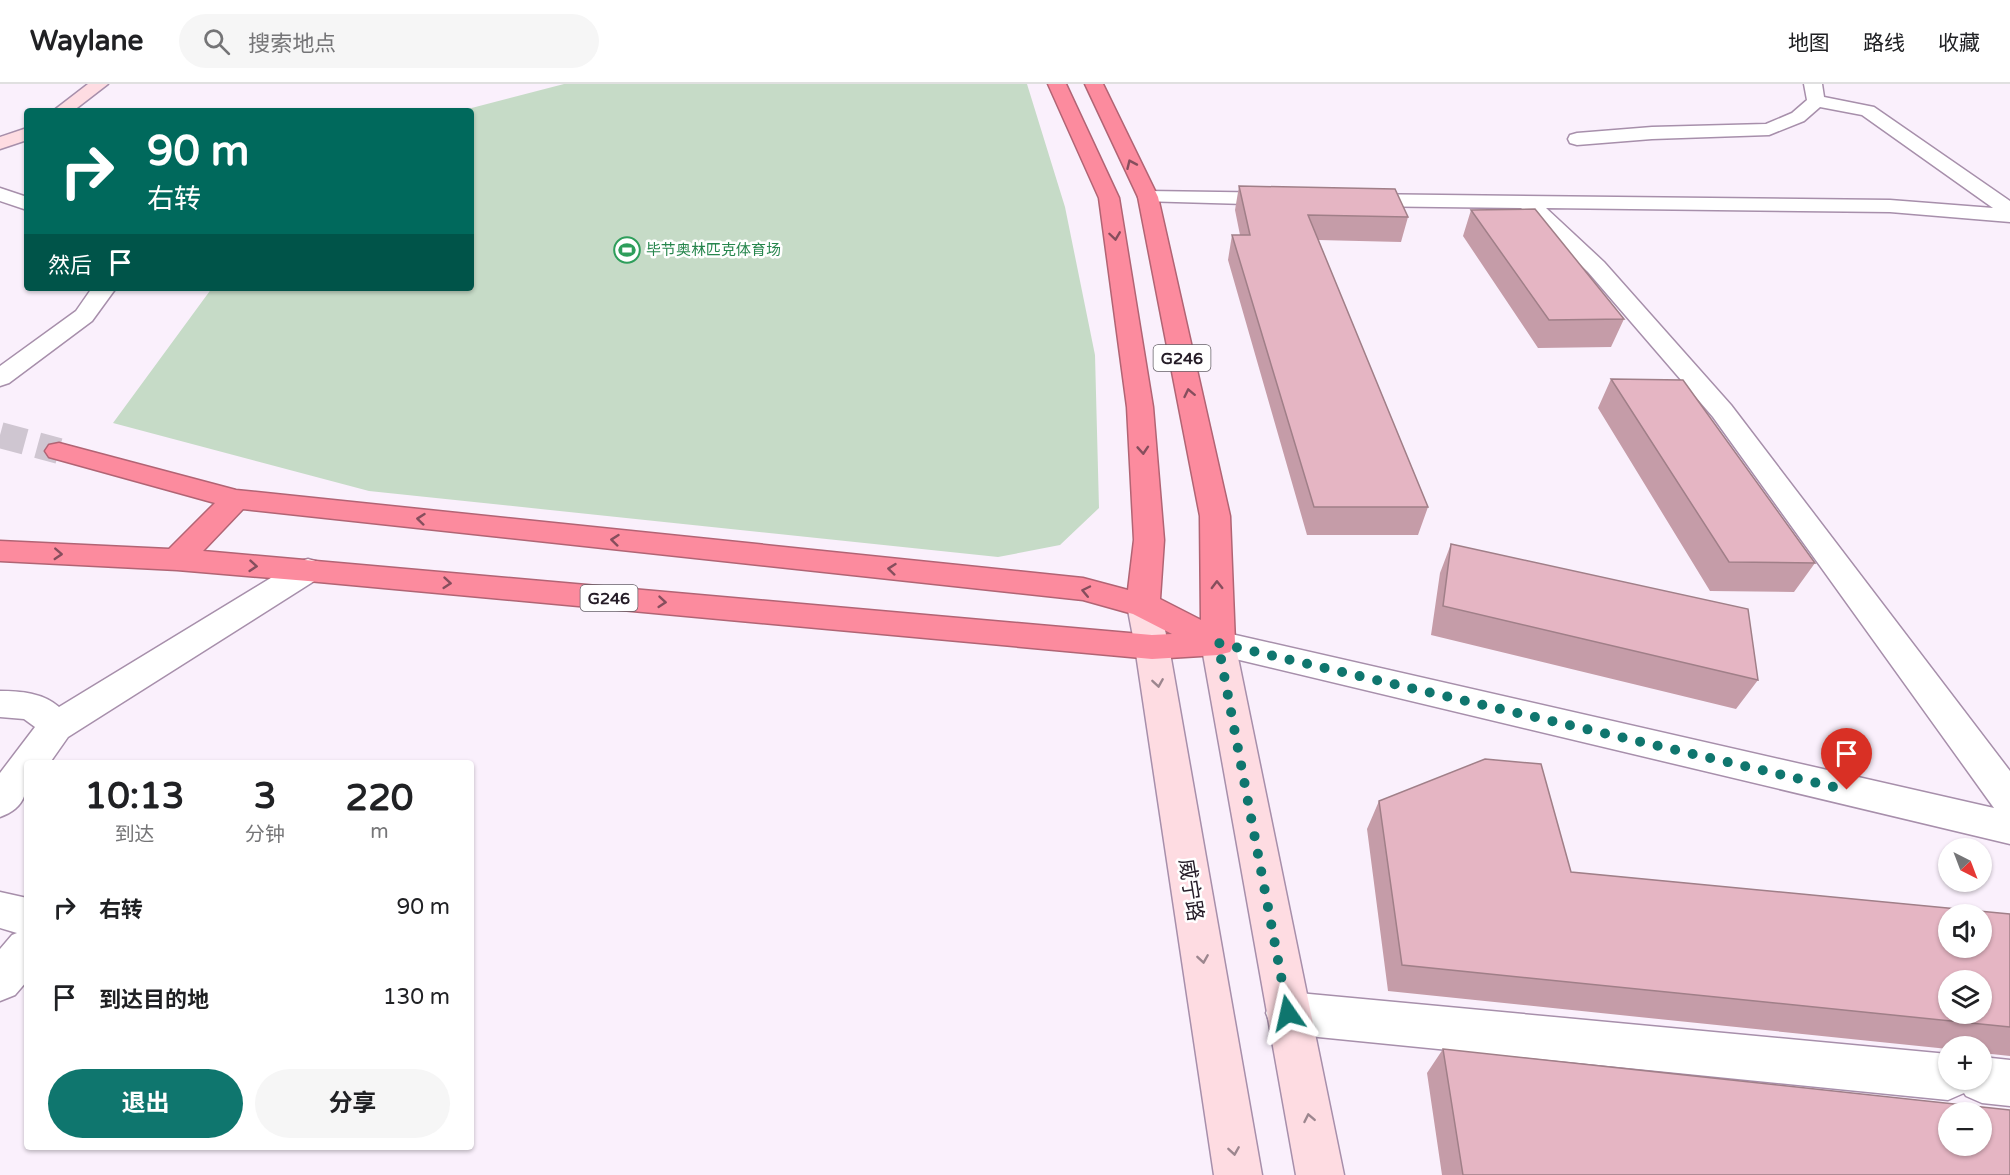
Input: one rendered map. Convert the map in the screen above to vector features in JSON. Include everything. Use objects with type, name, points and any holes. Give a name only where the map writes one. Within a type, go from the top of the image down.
[{"type":"highway","name":"G246","points":[[1057,84],[1109,198],[1140,407],[1149,540],[1143,605]]},
{"type":"highway","name":"G246","points":[[0,551],[177,560],[308,570],[1152,647],[1218,643],[1215,516],[1148,197],[1094,84]]},
{"type":"highway","points":[[59,451],[236,499],[1083,589],[1143,605],[1218,643]]},
{"type":"highway","points":[[177,560],[236,499]]},
{"type":"main road","points":[[66,108],[99,84]]},
{"type":"main road","points":[[0,143],[24,135]]},
{"type":"main road","name":"威宁路","points":[[1143,605],[1152,647],[1238,1175]]},
{"type":"main road","points":[[1218,643],[1320,1175]]},
{"type":"street","points":[[1577,139],[1652,133],[1769,129],[1798,117],[1815,92],[1868,111],[2010,211]]},
{"type":"street","points":[[0,194],[24,203]]},
{"type":"street","points":[[1148,197],[1302,199]]},
{"type":"street","points":[[1337,199],[1890,206],[2010,216]]},
{"type":"street","points":[[1527,202],[1596,267],[1722,411],[2010,800]]},
{"type":"street","points":[[0,378],[84,316],[102,291]]},
{"type":"street","points":[[30,760],[55,727],[308,570]]},
{"type":"street","points":[[1218,643],[2010,828]]},
{"type":"street","points":[[0,704],[24,705],[45,712],[55,727]]},
{"type":"street","points":[[0,801],[24,768]]},
{"type":"street","points":[[0,910],[24,916]]},
{"type":"street","points":[[0,981],[24,953]]},
{"type":"street","points":[[1288,1013],[1938,1076]]},
{"type":"street","points":[[1992,1081],[2010,1083]]},
{"type":"green space","points":[[564,84],[1027,84],[1065,207],[1095,355],[1099,508],[1060,545],[998,557],[369,491],[113,423],[210,291],[474,291],[474,108],[472,108]]},
{"type":"building","points":[[1239,186],[1395,189],[1408,217],[1308,215],[1428,507],[1314,507],[1232,235],[1250,235]]},
{"type":"building","points":[[1535,209],[1624,319],[1549,320],[1471,210]]},
{"type":"building","points":[[1611,379],[1683,380],[1815,563],[1729,562]]},
{"type":"building","points":[[1451,544],[1748,609],[1758,680],[1443,606]]},
{"type":"building","points":[[1485,759],[1541,764],[1571,872],[1938,907],[1938,958],[1992,958],[1992,912],[2010,914],[2010,1027],[1981,1024],[1992,1024],[1992,970],[1938,970],[1938,1020],[1402,965],[1379,801]]},
{"type":"building","points":[[1443,1049],[1938,1102],[1938,1156],[1992,1156],[1992,1108],[2010,1110],[2010,1175],[1463,1175]]},
{"type":"tunnel","points":[[0,435],[59,451]]},
{"type":"place","name":"毕节奥林匹克体育场","points":[[627,250]]},
{"type":"route","points":[[1288,1013],[1218,643],[1847,790]]}]
